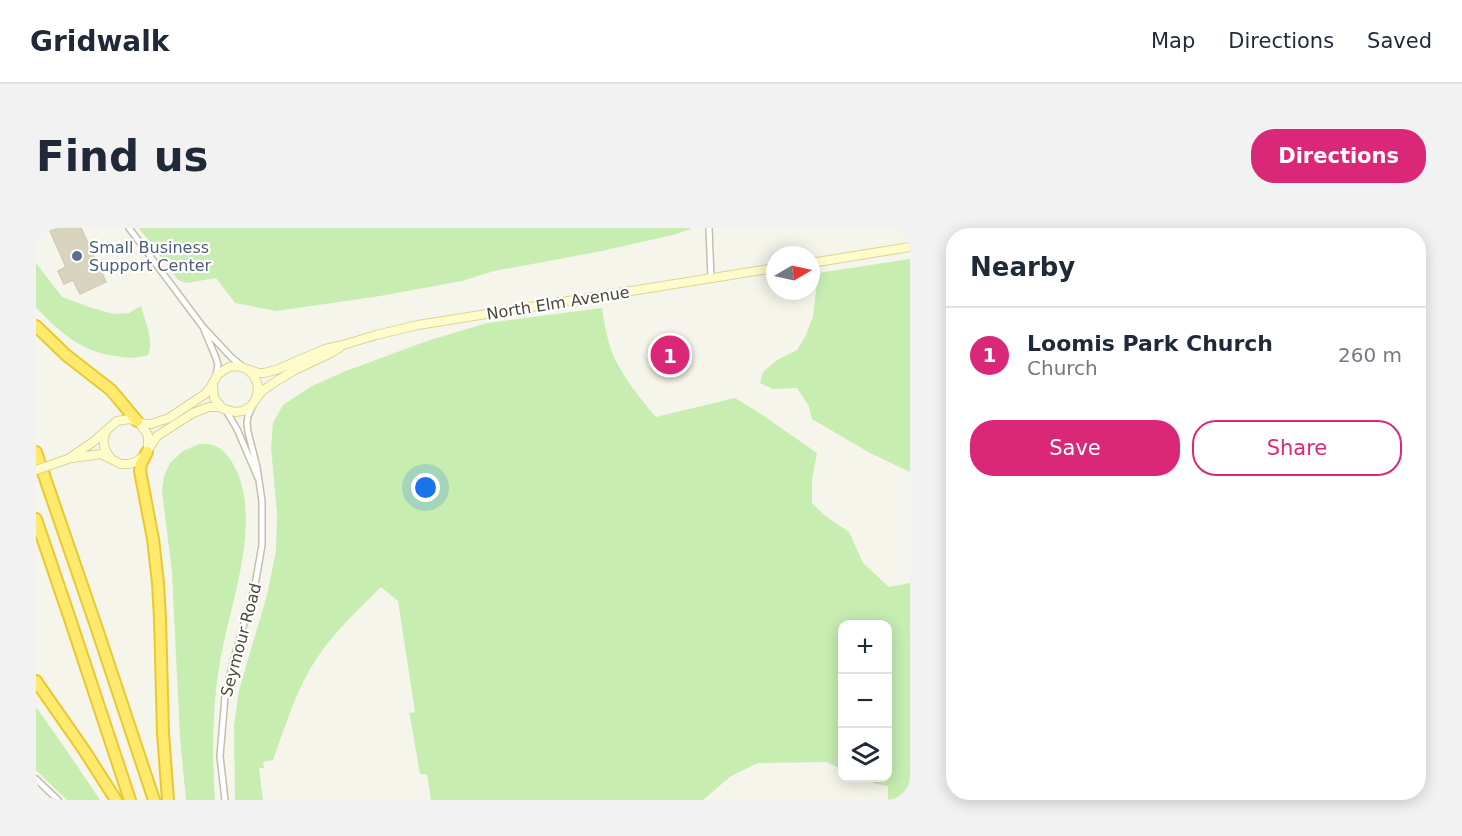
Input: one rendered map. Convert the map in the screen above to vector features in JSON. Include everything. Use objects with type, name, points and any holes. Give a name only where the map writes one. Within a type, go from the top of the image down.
[{"type":"highway","points":[[36,326],[74,362],[111,390],[137,421]]},
{"type":"highway","points":[[36,452],[154,800]]},
{"type":"highway","points":[[147,452],[140,466],[140,474],[153,539],[158,583],[163,733],[168,800]]},
{"type":"highway","points":[[36,519],[130,800]]},
{"type":"highway","points":[[36,681],[116,800]]},
{"type":"main road","points":[[820,262],[910,247]]},
{"type":"main road","name":"North Elm Avenue","points":[[68,459],[93,442],[112,423],[129,419],[151,424],[169,418],[205,394],[221,371],[229,367],[237,366],[260,374],[314,352],[376,335],[454,318],[766,270]]},
{"type":"main road","name":"North Elm Avenue","points":[[36,470],[68,459],[101,454],[121,464],[131,464],[140,460],[160,433],[197,411],[209,407],[235,412],[243,411],[251,406],[266,388],[289,373],[343,345]]},
{"type":"main road","points":[[246,369],[257,382],[256,399]]},
{"type":"main road","name":"Seymour Road","points":[[216,378],[213,394],[217,402],[225,409]]},
{"type":"main road","points":[[137,421],[148,435],[147,452]]},
{"type":"main road","points":[[109,427],[104,436],[104,444],[112,459]]},
{"type":"street","points":[[129,228],[203,327],[231,357],[246,369]]},
{"type":"street","points":[[709,228],[711,279]]},
{"type":"street","points":[[203,327],[216,358],[218,366],[216,378]]},
{"type":"street","name":"Seymour Road","points":[[225,800],[220,756],[224,706],[229,675],[258,570],[262,530],[262,501],[257,462],[247,423],[256,399]]},
{"type":"street","name":"Seymour Road","points":[[225,409],[237,429],[258,480]]},
{"type":"street","points":[[36,779],[58,800]]},
{"type":"green space","points":[[139,228],[691,229],[597,252],[494,271],[462,281],[276,311],[235,303],[216,278],[186,283],[178,280]]},
{"type":"green space","points":[[910,259],[910,472],[870,453],[812,419],[809,406],[797,388],[773,389],[760,383],[763,372],[777,360],[797,350],[805,337],[813,317],[815,300],[820,300],[820,273]]},
{"type":"green space","points":[[36,263],[62,297],[113,314],[129,313],[141,306],[150,343],[148,355],[132,358],[103,354],[81,345],[62,332],[36,308]]},
{"type":"green space","points":[[602,308],[613,355],[636,393],[656,417],[735,398],[817,453],[812,479],[812,503],[824,515],[849,532],[863,563],[889,587],[910,583],[910,800],[888,800],[888,786],[872,782],[892,782],[892,620],[838,620],[838,767],[826,762],[758,763],[731,776],[703,800],[431,800],[427,774],[420,774],[409,713],[415,712],[398,601],[381,587],[324,648],[303,682],[273,760],[263,762],[264,768],[259,768],[263,800],[235,800],[234,726],[239,690],[267,595],[276,551],[277,513],[271,448],[273,423],[283,405],[312,386],[427,341],[487,323]]},
{"type":"green space","points":[[199,444],[214,445],[229,457],[242,484],[246,509],[242,563],[224,644],[215,701],[213,767],[215,800],[186,800],[180,738],[172,572],[162,491],[164,476],[170,463],[183,451]]},
{"type":"green space","points":[[36,707],[100,800],[67,800],[36,770]]},
{"type":"building","points":[[56,228],[81,228],[106,282],[80,294],[73,280],[64,284],[58,271],[66,267],[50,231]]},
{"type":"place","name":"Small Business Support Center","points":[[77,256]]},
{"type":"place","name":"Loomis Park Church","points":[[670,355]]}]
